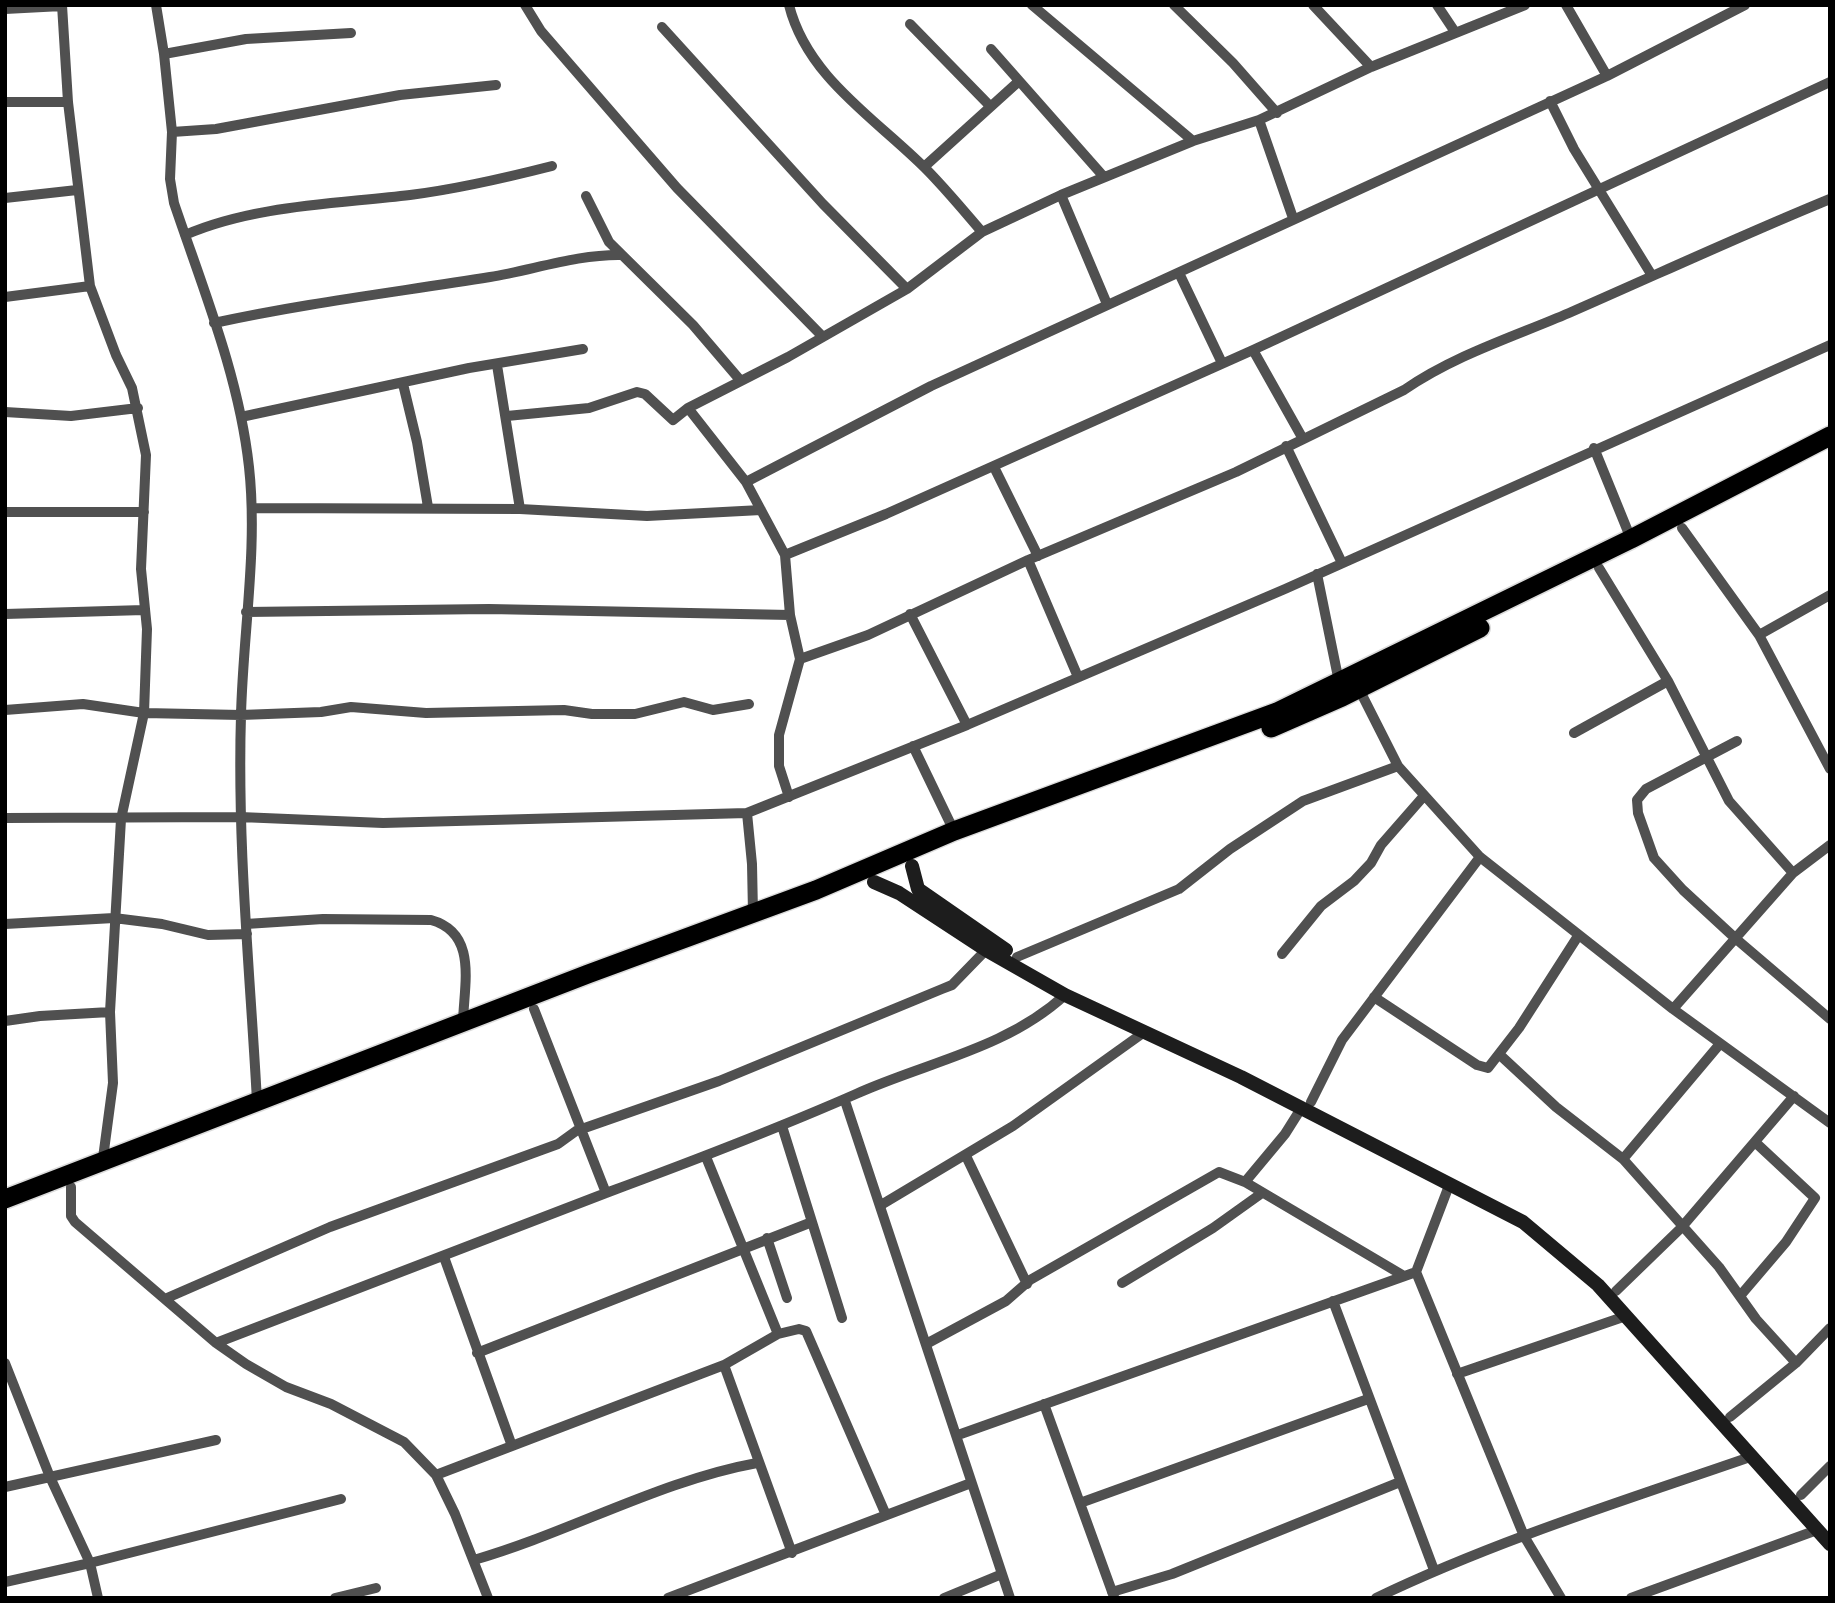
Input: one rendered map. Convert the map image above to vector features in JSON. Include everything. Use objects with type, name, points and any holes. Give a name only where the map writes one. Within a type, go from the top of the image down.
[{"type":"highway","points":[[1350,681],[1830,436]]},
{"type":"highway","points":[[5,1212],[874,882],[1042,806],[1350,681],[1599,568],[1830,451]]},
{"type":"highway","points":[[5,1199],[103,1158],[871,869],[954,831],[1042,806]]},
{"type":"street","points":[[156,5],[172,132],[170,179],[174,203],[214,323],[241,417],[253,508],[241,715],[240,817],[257,1101]]},
{"type":"street","points":[[525,5],[541,31],[677,188],[822,336]]},
{"type":"street","points":[[789,5],[795,28],[807,51],[834,83],[924,167],[982,232]]},
{"type":"street","points":[[1032,5],[1193,141]]},
{"type":"street","points":[[1174,5],[1233,63],[1277,113]]},
{"type":"street","points":[[1313,5],[1371,68]]},
{"type":"street","points":[[1437,5],[1455,32]]},
{"type":"street","points":[[508,416],[589,408],[637,393],[645,394],[673,420],[688,408],[907,289],[982,232],[1061,195],[1193,141],[1277,113],[1371,68],[1525,5]]},
{"type":"street","points":[[1566,5],[1607,76]]},
{"type":"street","points":[[746,482],[931,386],[1607,76],[1745,5]]},
{"type":"street","points":[[5,9],[62,6],[68,102],[90,286],[116,355],[132,387],[146,455],[141,569],[147,629],[144,713],[121,819],[110,1012],[113,1083],[103,1158]]},
{"type":"street","points":[[910,24],[990,106]]},
{"type":"street","points":[[662,27],[822,204],[907,289]]},
{"type":"street","points":[[164,54],[246,39],[351,33]]},
{"type":"street","points":[[991,49],[1104,177]]},
{"type":"street","points":[[924,167],[1018,82]]},
{"type":"street","points":[[785,555],[994,467],[1253,350],[1830,82]]},
{"type":"street","points":[[172,132],[216,129],[400,95],[496,85]]},
{"type":"street","points":[[1550,101],[1598,190],[1651,274]]},
{"type":"street","points":[[5,102],[68,102]]},
{"type":"street","points":[[1259,120],[1293,218]]},
{"type":"street","points":[[185,236],[205,227],[264,214],[484,183],[552,166]]},
{"type":"street","points":[[5,198],[77,190]]},
{"type":"street","points":[[1061,195],[1107,304]]},
{"type":"street","points":[[586,196],[609,242],[693,325],[740,380]]},
{"type":"street","points":[[800,659],[867,635],[1033,558],[1236,472],[1404,390],[1426,375],[1486,345],[1568,313],[1651,274],[1830,199]]},
{"type":"street","points":[[214,323],[286,307],[407,291],[578,259],[622,255]]},
{"type":"street","points":[[1180,273],[1222,362]]},
{"type":"street","points":[[5,297],[90,286]]},
{"type":"street","points":[[5,818],[240,817],[383,823],[747,813],[967,725],[1317,574],[1594,448],[1830,345]]},
{"type":"street","points":[[241,417],[583,349]]},
{"type":"street","points":[[1253,350],[1303,439]]},
{"type":"street","points":[[497,365],[508,416],[520,509]]},
{"type":"street","points":[[403,384],[417,442],[428,507]]},
{"type":"street","points":[[5,412],[71,416],[138,408]]},
{"type":"street","points":[[688,408],[746,482],[785,555],[790,615],[800,659],[779,735],[779,766],[789,797]]},
{"type":"street","points":[[1286,446],[1342,563]]},
{"type":"street","points":[[1594,448],[1631,538]]},
{"type":"street","points":[[994,467],[1033,558],[1078,677]]},
{"type":"street","points":[[253,508],[428,507],[647,516],[761,510]]},
{"type":"street","points":[[5,512],[144,512]]},
{"type":"street","points":[[1682,528],[1759,635],[1830,769]]},
{"type":"street","points":[[1599,568],[1668,681],[1729,801],[1793,873]]},
{"type":"street","points":[[1317,574],[1350,681],[1398,766],[1423,797],[1480,857],[1578,936],[1719,1045],[1830,1123]]},
{"type":"street","points":[[1759,635],[1830,595]]},
{"type":"street","points":[[246,612],[476,609],[790,615]]},
{"type":"street","points":[[5,614],[144,610]]},
{"type":"street","points":[[910,614],[967,725]]},
{"type":"street","points":[[1574,733],[1668,681]]},
{"type":"street","points":[[5,709],[83,704],[144,713],[241,715],[321,712],[351,707],[426,713],[564,710],[592,714],[635,714],[684,702],[713,710],[749,704]]},
{"type":"street","points":[[1737,741],[1646,789],[1636,805],[1654,858],[1683,890],[1830,1019]]},
{"type":"street","points":[[913,746],[954,831]]},
{"type":"street","points":[[1017,957],[1179,889],[1230,849],[1303,801],[1398,766]]},
{"type":"street","points":[[1282,954],[1321,906],[1354,881],[1371,863],[1381,845],[1423,797]]},
{"type":"street","points":[[747,813],[753,913]]},
{"type":"street","points":[[1673,1009],[1793,873],[1830,845]]},
{"type":"street","points":[[1245,1182],[1306,1104],[1342,1040],[1480,857]]},
{"type":"street","points":[[912,866],[918,889],[1017,957],[1072,988],[1529,1215],[1616,1291],[1801,1495],[1830,1544]]},
{"type":"street","points":[[874,882],[899,893],[986,950],[1065,995],[1143,1033],[1306,1104],[1523,1222],[1598,1285],[1824,1530]]},
{"type":"street","points":[[5,924],[114,918],[162,924],[208,935],[323,919],[430,920],[442,923],[454,931],[465,949],[463,1022]]},
{"type":"street","points":[[1374,997],[1483,1068],[1493,1065],[1578,936]]},
{"type":"street","points":[[167,1298],[331,1227],[558,1144],[580,1129],[753,1067],[952,985],[986,950]]},
{"type":"street","points":[[216,1343],[706,1157],[1004,1037],[1053,1007],[1065,995]]},
{"type":"street","points":[[534,1009],[606,1194]]},
{"type":"street","points":[[5,1021],[110,1012]]},
{"type":"street","points":[[881,1205],[1024,1119],[1143,1033]]},
{"type":"street","points":[[1622,1159],[1719,1045]]},
{"type":"street","points":[[1500,1055],[1556,1107],[1622,1159],[1681,1228],[1719,1267],[1796,1363]]},
{"type":"street","points":[[1616,1291],[1681,1228],[1794,1096]]},
{"type":"street","points":[[845,1101],[928,1343],[1010,1598]]},
{"type":"street","points":[[782,1126],[842,1318]]},
{"type":"street","points":[[1740,1296],[1786,1242],[1815,1198],[1755,1142]]},
{"type":"street","points":[[966,1156],[1027,1284]]},
{"type":"street","points":[[706,1157],[778,1334]]},
{"type":"street","points":[[928,1343],[1006,1301],[1027,1284],[1109,1233],[1219,1172],[1245,1182],[1404,1276]]},
{"type":"street","points":[[1450,1183],[1416,1272],[1524,1536],[1561,1598]]},
{"type":"street","points":[[71,1187],[71,1216],[75,1222],[167,1298],[216,1343],[286,1387],[331,1404],[404,1442],[436,1475],[488,1598]]},
{"type":"street","points":[[1122,1283],[1213,1228],[1262,1193]]},
{"type":"street","points":[[477,1353],[741,1247],[812,1222]]},
{"type":"street","points":[[766,1238],[787,1298]]},
{"type":"street","points":[[444,1257],[512,1446]]},
{"type":"street","points":[[958,1435],[1416,1272]]},
{"type":"street","points":[[1333,1301],[1434,1570]]},
{"type":"street","points":[[1457,1374],[1626,1316]]},
{"type":"street","points":[[1730,1417],[1796,1363],[1830,1328]]},
{"type":"street","points":[[436,1475],[724,1365],[778,1334],[799,1329],[806,1331],[886,1515]]},
{"type":"street","points":[[5,1363],[50,1477],[90,1563],[98,1598]]},
{"type":"street","points":[[724,1365],[757,1463],[792,1553]]},
{"type":"street","points":[[1080,1503],[1368,1399]]},
{"type":"street","points":[[1044,1404],[1114,1595],[1400,1482]]},
{"type":"street","points":[[5,1487],[216,1440]]},
{"type":"street","points":[[1376,1598],[1434,1570],[1524,1536],[1753,1456]]},
{"type":"street","points":[[474,1560],[518,1547],[660,1493],[757,1463]]},
{"type":"street","points":[[1801,1495],[1830,1466]]},
{"type":"street","points":[[673,1597],[971,1483]]},
{"type":"street","points":[[5,1582],[341,1499]]},
{"type":"street","points":[[1631,1598],[1824,1530]]},
{"type":"street","points":[[944,1598],[1002,1574]]},
{"type":"street","points":[[335,1598],[376,1588]]}]
